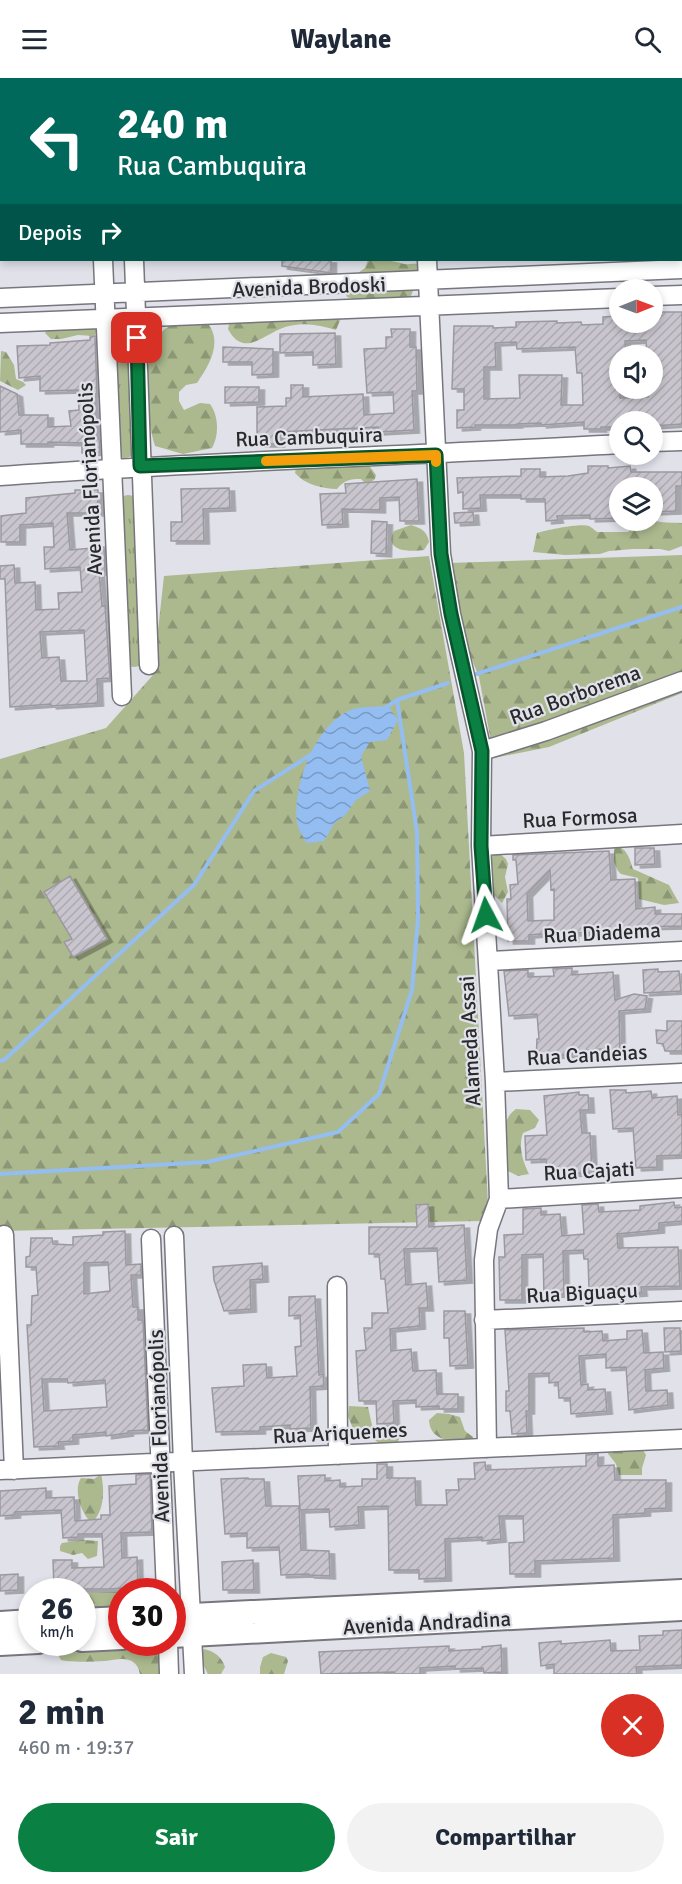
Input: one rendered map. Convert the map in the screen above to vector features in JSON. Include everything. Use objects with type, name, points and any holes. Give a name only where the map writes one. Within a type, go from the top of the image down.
[{"type":"main road","name":"Avenida Andradina","points":[[186,1625],[682,1591]]},
{"type":"main road","name":"Avenida Andradina","points":[[186,1625],[682,1609]]},
{"type":"main road","points":[[0,1623],[18,1622]]},
{"type":"main road","points":[[0,1644],[18,1643]]},
{"type":"street","name":"Avenida Florianópolis","points":[[104,261],[122,696]]},
{"type":"street","points":[[134,261],[149,665]]},
{"type":"street","name":"Alameda Assai","points":[[427,261],[441,554],[454,626],[482,751],[481,846],[489,962],[499,1198],[488,1229],[484,1260],[487,1448]]},
{"type":"street","name":"Avenida Brodoski","points":[[0,298],[682,269]]},
{"type":"street","points":[[663,296],[682,295]]},
{"type":"street","name":"Avenida Brodoski","points":[[0,323],[609,298]]},
{"type":"street","points":[[663,442],[682,441]]},
{"type":"street","name":"Rua Cambuquira","points":[[0,476],[140,466],[436,455],[609,445]]},
{"type":"street","name":"Rua Borborema","points":[[482,751],[546,731],[682,681]]},
{"type":"street","name":"Rua Formosa","points":[[481,846],[682,834]]},
{"type":"street","name":"Rua Diadema","points":[[489,962],[682,951]]},
{"type":"street","name":"Rua Candeias","points":[[495,1082],[682,1073]]},
{"type":"street","name":"Rua Cajati","points":[[499,1198],[682,1188]]},
{"type":"street","points":[[4,1235],[7,1470]]},
{"type":"street","name":"Avenida Florianópolis","points":[[174,1236],[183,1462],[182,1578]]},
{"type":"street","name":"Avenida Florianópolis","points":[[152,1239],[166,1578]]},
{"type":"street","points":[[337,1286],[338,1455]]},
{"type":"street","name":"Rua Biguaçu","points":[[484,1320],[682,1311]]},
{"type":"street","name":"Rua Ariquemes","points":[[7,1470],[682,1439]]},
{"type":"street","name":"Avenida Florianópolis","points":[[186,1641],[194,1674]]},
{"type":"street","points":[[168,1656],[169,1674]]},
{"type":"green space","points":[[368,261],[391,261],[418,264],[419,273],[355,275],[365,268]]},
{"type":"green space","points":[[414,288],[411,296],[407,298],[356,300],[347,297],[344,289]]},
{"type":"green space","points":[[341,318],[336,330],[301,324],[281,329],[249,343],[242,343],[228,329],[230,319]]},
{"type":"green space","points":[[178,322],[207,322],[214,337],[210,361],[197,383],[186,385],[179,392],[179,401],[184,410],[200,403],[210,404],[216,420],[216,438],[212,448],[183,454],[155,446],[147,404],[148,371],[155,342],[164,330]]},
{"type":"green space","points":[[50,325],[97,325],[101,331],[93,336],[78,335],[51,339],[45,333]]},
{"type":"green space","points":[[114,329],[125,329],[128,333],[133,452],[130,457],[124,458],[118,456]]},
{"type":"green space","points":[[1,351],[6,352],[14,365],[16,379],[26,385],[18,390],[0,381]]},
{"type":"green space","points":[[368,464],[376,475],[375,479],[367,485],[361,479],[350,480],[337,489],[314,485],[295,473],[296,468],[320,469]]},
{"type":"green space","points":[[128,495],[134,496],[137,500],[143,661],[140,666],[134,667],[128,666],[119,500]]},
{"type":"green space","points":[[663,522],[682,523],[682,546],[669,551],[633,549],[600,554],[565,555],[533,552],[537,533],[563,527],[585,525],[597,532],[663,531]]},
{"type":"green space","points":[[411,525],[421,529],[427,535],[429,542],[424,550],[400,549],[392,543],[394,531]]},
{"type":"green space","points":[[682,555],[682,693],[549,747],[494,758],[479,677],[462,635],[449,563]]},
{"type":"green space","points":[[429,556],[464,753],[488,1204],[481,1221],[0,1231],[0,759],[106,728],[153,675],[164,576]]},
{"type":"green space","points":[[619,847],[627,853],[633,869],[669,885],[679,903],[664,905],[639,899],[638,878],[621,874],[614,862],[614,848]]},
{"type":"green space","points":[[495,853],[499,853],[508,864],[505,877],[508,892],[502,903],[490,891],[488,862]]},
{"type":"green space","points":[[516,1109],[530,1110],[539,1120],[535,1128],[523,1133],[522,1154],[529,1174],[518,1176],[506,1170],[503,1137],[506,1121]]},
{"type":"green space","points":[[349,1406],[368,1407],[375,1429],[399,1432],[400,1437],[396,1446],[381,1444],[355,1434],[348,1416]]},
{"type":"green space","points":[[437,1413],[460,1417],[465,1431],[473,1437],[471,1442],[451,1441],[434,1433],[430,1428],[429,1420]]},
{"type":"green space","points":[[641,1447],[646,1455],[642,1475],[619,1475],[616,1464],[606,1451]]},
{"type":"green space","points":[[101,1474],[102,1500],[99,1513],[92,1523],[79,1502],[79,1483],[81,1478],[94,1479]]},
{"type":"green space","points":[[98,1541],[97,1556],[88,1559],[82,1553],[73,1555],[60,1551],[62,1543]]},
{"type":"green space","points":[[108,1592],[108,1614],[96,1614],[96,1593]]},
{"type":"green space","points":[[96,1645],[108,1645],[108,1656],[161,1656],[165,1674],[140,1674],[135,1663],[126,1659],[95,1662],[66,1661],[61,1660],[59,1656],[96,1656]]},
{"type":"green space","points":[[204,1649],[220,1657],[225,1667],[221,1674],[208,1674],[202,1662],[201,1652]]},
{"type":"green space","points":[[271,1653],[286,1657],[288,1661],[284,1674],[260,1674],[263,1657]]},
{"type":"water","points":[[388,706],[398,720],[387,740],[370,742],[361,756],[370,791],[356,800],[346,814],[333,825],[324,841],[307,843],[298,825],[296,808],[302,775],[317,742],[338,717],[351,710]]},
{"type":"building","points":[[282,261],[331,261],[331,273],[282,266]]},
{"type":"building","points":[[663,312],[682,312],[682,424],[663,425],[663,411],[609,411],[609,427],[601,427],[601,429],[584,429],[584,422],[541,425],[541,423],[475,425],[475,427],[457,428],[457,410],[464,410],[464,389],[452,389],[454,326],[516,327],[516,322],[557,321],[557,323],[581,322],[582,325],[603,324],[603,317],[609,317],[609,333],[663,333]],"holes":[[[516,342],[517,349],[575,347],[577,373],[582,373],[583,405],[561,405],[562,375],[519,375],[520,398],[484,399],[484,367],[496,367],[495,343]]]},
{"type":"building","points":[[391,329],[410,329],[410,347],[416,347],[417,391],[412,391],[414,430],[378,432],[378,427],[279,432],[279,444],[257,444],[257,407],[286,406],[286,398],[291,398],[291,385],[303,385],[303,397],[363,394],[364,415],[394,413],[393,392],[367,393],[364,349],[386,348],[386,337],[392,337]]},
{"type":"building","points":[[335,333],[336,364],[313,365],[313,352],[280,353],[280,334]]},
{"type":"building","points":[[95,336],[97,394],[92,394],[95,438],[99,438],[100,452],[82,453],[82,443],[21,444],[21,430],[0,432],[0,386],[17,394],[19,415],[48,415],[48,427],[71,426],[69,411],[79,410],[78,390],[40,391],[40,376],[19,378],[17,346],[90,340],[90,337]]},
{"type":"building","points":[[223,347],[273,349],[273,374],[252,375],[252,362],[223,362]]},
{"type":"building","points":[[225,387],[259,387],[259,402],[225,403]]},
{"type":"building","points":[[588,466],[608,466],[608,468],[630,466],[631,472],[682,472],[682,486],[676,486],[676,511],[663,512],[663,477],[609,477],[609,518],[590,519],[590,515],[557,516],[558,520],[546,521],[545,499],[521,499],[521,495],[480,495],[481,508],[463,509],[463,492],[458,493],[457,478],[521,476],[521,469],[540,469],[540,477],[588,473]]},
{"type":"building","points":[[417,479],[419,521],[400,521],[399,497],[380,498],[380,510],[342,509],[343,524],[322,525],[320,494],[346,493],[345,484]]},
{"type":"building","points":[[229,488],[230,508],[203,509],[204,541],[171,541],[171,522],[182,522],[181,489]]},
{"type":"building","points":[[75,490],[98,490],[98,513],[67,513],[70,550],[104,547],[105,572],[99,572],[102,606],[105,605],[110,678],[97,679],[98,703],[10,707],[5,579],[0,579],[0,566],[14,565],[15,583],[35,582],[36,610],[59,609],[58,593],[82,592],[80,567],[45,569],[44,547],[54,547],[53,523],[20,525],[20,542],[1,542],[1,516],[26,513],[26,498],[75,493]],"holes":[[[84,630],[87,681],[61,681],[59,657],[42,658],[40,632]]]},
{"type":"building","points":[[473,512],[474,522],[455,523],[454,513]]},
{"type":"building","points":[[372,521],[387,522],[386,554],[371,553]]},
{"type":"building","points":[[635,848],[654,848],[655,864],[635,865]]},
{"type":"building","points":[[609,851],[611,880],[635,879],[636,909],[655,907],[655,914],[682,914],[682,926],[636,927],[636,930],[617,932],[573,933],[573,939],[554,939],[553,933],[529,935],[529,941],[508,941],[507,899],[511,899],[510,885],[518,884],[516,860],[513,860],[513,855]],"holes":[[[550,870],[551,890],[554,889],[554,920],[528,921],[527,894]]]},
{"type":"building","points":[[70,876],[107,939],[73,957],[64,942],[72,939],[44,892]]},
{"type":"building","points":[[572,968],[572,975],[613,972],[615,1000],[634,994],[647,996],[645,1009],[619,1011],[620,1053],[602,1054],[602,1049],[578,1051],[578,1054],[549,1056],[548,1060],[536,1060],[537,1039],[539,1039],[537,1014],[509,1016],[504,971],[528,970],[528,977],[554,976],[553,969]]},
{"type":"building","points":[[658,969],[658,972],[679,971],[681,991],[644,993],[643,970]]},
{"type":"building","points":[[667,1021],[682,1021],[682,1051],[665,1051],[663,1044],[657,1043],[656,1030],[667,1031]]},
{"type":"building","points":[[610,1090],[626,1090],[626,1093],[651,1091],[652,1098],[677,1096],[678,1115],[682,1114],[682,1155],[657,1156],[657,1167],[636,1168],[633,1128],[613,1129]]},
{"type":"building","points":[[579,1092],[579,1095],[588,1095],[589,1110],[580,1110],[582,1133],[590,1133],[592,1173],[547,1174],[546,1159],[526,1160],[525,1136],[547,1135],[544,1096]]},
{"type":"building","points":[[674,1202],[675,1208],[682,1207],[682,1221],[659,1223],[659,1230],[617,1234],[618,1248],[678,1247],[680,1286],[641,1287],[642,1293],[630,1294],[629,1289],[623,1286],[589,1289],[588,1259],[584,1259],[583,1250],[563,1251],[564,1294],[544,1295],[543,1254],[522,1255],[522,1300],[500,1300],[499,1257],[505,1257],[504,1235],[523,1234],[523,1209],[541,1208],[541,1215],[560,1214],[562,1236],[584,1234],[582,1205],[598,1204],[599,1212],[640,1210],[640,1206]]},
{"type":"building","points":[[428,1204],[429,1227],[464,1225],[467,1280],[439,1282],[437,1248],[404,1249],[406,1285],[426,1283],[428,1308],[419,1308],[420,1326],[390,1329],[391,1351],[411,1349],[413,1371],[436,1370],[437,1394],[458,1394],[458,1409],[439,1409],[439,1406],[416,1407],[416,1400],[393,1401],[394,1423],[377,1424],[376,1401],[359,1401],[356,1351],[366,1350],[364,1328],[372,1328],[372,1313],[388,1313],[385,1279],[381,1279],[379,1254],[369,1254],[369,1227],[417,1227],[416,1205]]},
{"type":"building","points":[[125,1231],[126,1265],[141,1264],[141,1275],[131,1275],[133,1307],[138,1307],[138,1320],[143,1320],[148,1430],[128,1431],[128,1433],[106,1436],[106,1432],[73,1435],[73,1441],[58,1442],[59,1446],[34,1447],[27,1325],[31,1325],[32,1296],[38,1295],[36,1267],[26,1267],[26,1257],[30,1256],[31,1238],[52,1238],[53,1244],[73,1245],[73,1237],[103,1235],[103,1232]],"holes":[[[108,1262],[110,1291],[84,1294],[84,1263]],[[42,1379],[67,1379],[68,1383],[105,1380],[107,1407],[44,1411]]]},
{"type":"building","points":[[262,1263],[263,1279],[250,1280],[251,1309],[224,1311],[214,1280],[213,1267]]},
{"type":"building","points":[[315,1296],[319,1375],[323,1374],[324,1386],[310,1387],[311,1428],[290,1429],[290,1425],[260,1427],[260,1431],[216,1432],[212,1388],[244,1386],[243,1365],[266,1364],[267,1378],[297,1376],[295,1347],[301,1346],[300,1315],[289,1316],[289,1297]]},
{"type":"building","points":[[444,1311],[465,1311],[468,1365],[450,1366],[449,1338],[444,1338]]},
{"type":"building","points":[[584,1328],[584,1332],[602,1331],[603,1341],[627,1339],[627,1331],[642,1330],[644,1353],[663,1352],[664,1368],[645,1370],[646,1391],[667,1390],[668,1405],[629,1410],[626,1367],[606,1368],[606,1354],[579,1356],[581,1385],[588,1384],[588,1390],[605,1389],[607,1411],[571,1414],[570,1398],[559,1398],[558,1382],[549,1383],[549,1373],[529,1374],[527,1433],[512,1434],[510,1411],[506,1411],[506,1391],[509,1391],[505,1330]]},
{"type":"building","points":[[664,1328],[680,1328],[681,1351],[665,1352]]},
{"type":"building","points":[[598,1454],[598,1466],[614,1465],[615,1480],[666,1480],[666,1508],[645,1509],[645,1513],[613,1515],[614,1558],[535,1561],[535,1574],[510,1574],[509,1543],[524,1542],[523,1516],[499,1516],[501,1539],[482,1541],[482,1537],[445,1539],[446,1578],[419,1579],[419,1570],[389,1570],[388,1506],[358,1507],[359,1525],[330,1527],[329,1509],[300,1510],[298,1476],[325,1475],[325,1481],[340,1480],[340,1487],[362,1486],[362,1479],[377,1479],[377,1464],[387,1464],[387,1478],[415,1478],[416,1505],[447,1505],[446,1490],[459,1490],[458,1479],[475,1479],[474,1463],[485,1462],[486,1470],[586,1466],[586,1455]]},
{"type":"building","points":[[150,1474],[152,1532],[121,1533],[122,1558],[137,1557],[138,1578],[108,1578],[108,1589],[96,1589],[96,1578],[54,1578],[53,1560],[72,1560],[72,1568],[104,1567],[102,1534],[78,1534],[78,1537],[63,1538],[61,1510],[15,1512],[15,1515],[0,1516],[0,1491],[46,1488],[46,1498],[74,1497],[75,1521],[101,1519],[101,1515],[110,1515],[109,1486],[136,1484],[136,1475]]},
{"type":"building","points":[[221,1479],[264,1479],[266,1506],[299,1506],[301,1550],[329,1551],[330,1576],[281,1575],[279,1547],[247,1548],[247,1533],[225,1534]]},
{"type":"building","points":[[253,1560],[254,1590],[223,1590],[222,1562]]},
{"type":"building","points":[[18,1574],[18,1590],[0,1591],[0,1575]]},
{"type":"building","points":[[682,1630],[682,1665],[636,1667],[637,1674],[554,1674],[554,1664],[541,1666],[539,1643],[561,1641],[561,1644],[610,1640],[611,1651],[640,1650],[639,1636],[663,1635],[663,1631]]},
{"type":"building","points":[[501,1645],[502,1672],[484,1673],[483,1668],[455,1669],[455,1666],[420,1668],[420,1674],[395,1674],[394,1672],[321,1674],[319,1652],[449,1646],[449,1651]]},
{"type":"waterway","points":[[470,676],[682,607]]},
{"type":"waterway","points":[[385,708],[397,700],[448,683]]},
{"type":"waterway","points":[[0,1174],[207,1162],[338,1132],[379,1094],[412,990],[418,918],[417,832],[397,700]]},
{"type":"waterway","points":[[0,1061],[4,1060],[194,885],[254,791],[312,754]]},
{"type":"slow traffic","points":[[266,461],[436,455],[436,462]]},
{"type":"route","points":[[137,338],[140,466],[436,455],[441,554],[451,614],[482,751],[481,846],[486,915]]}]
